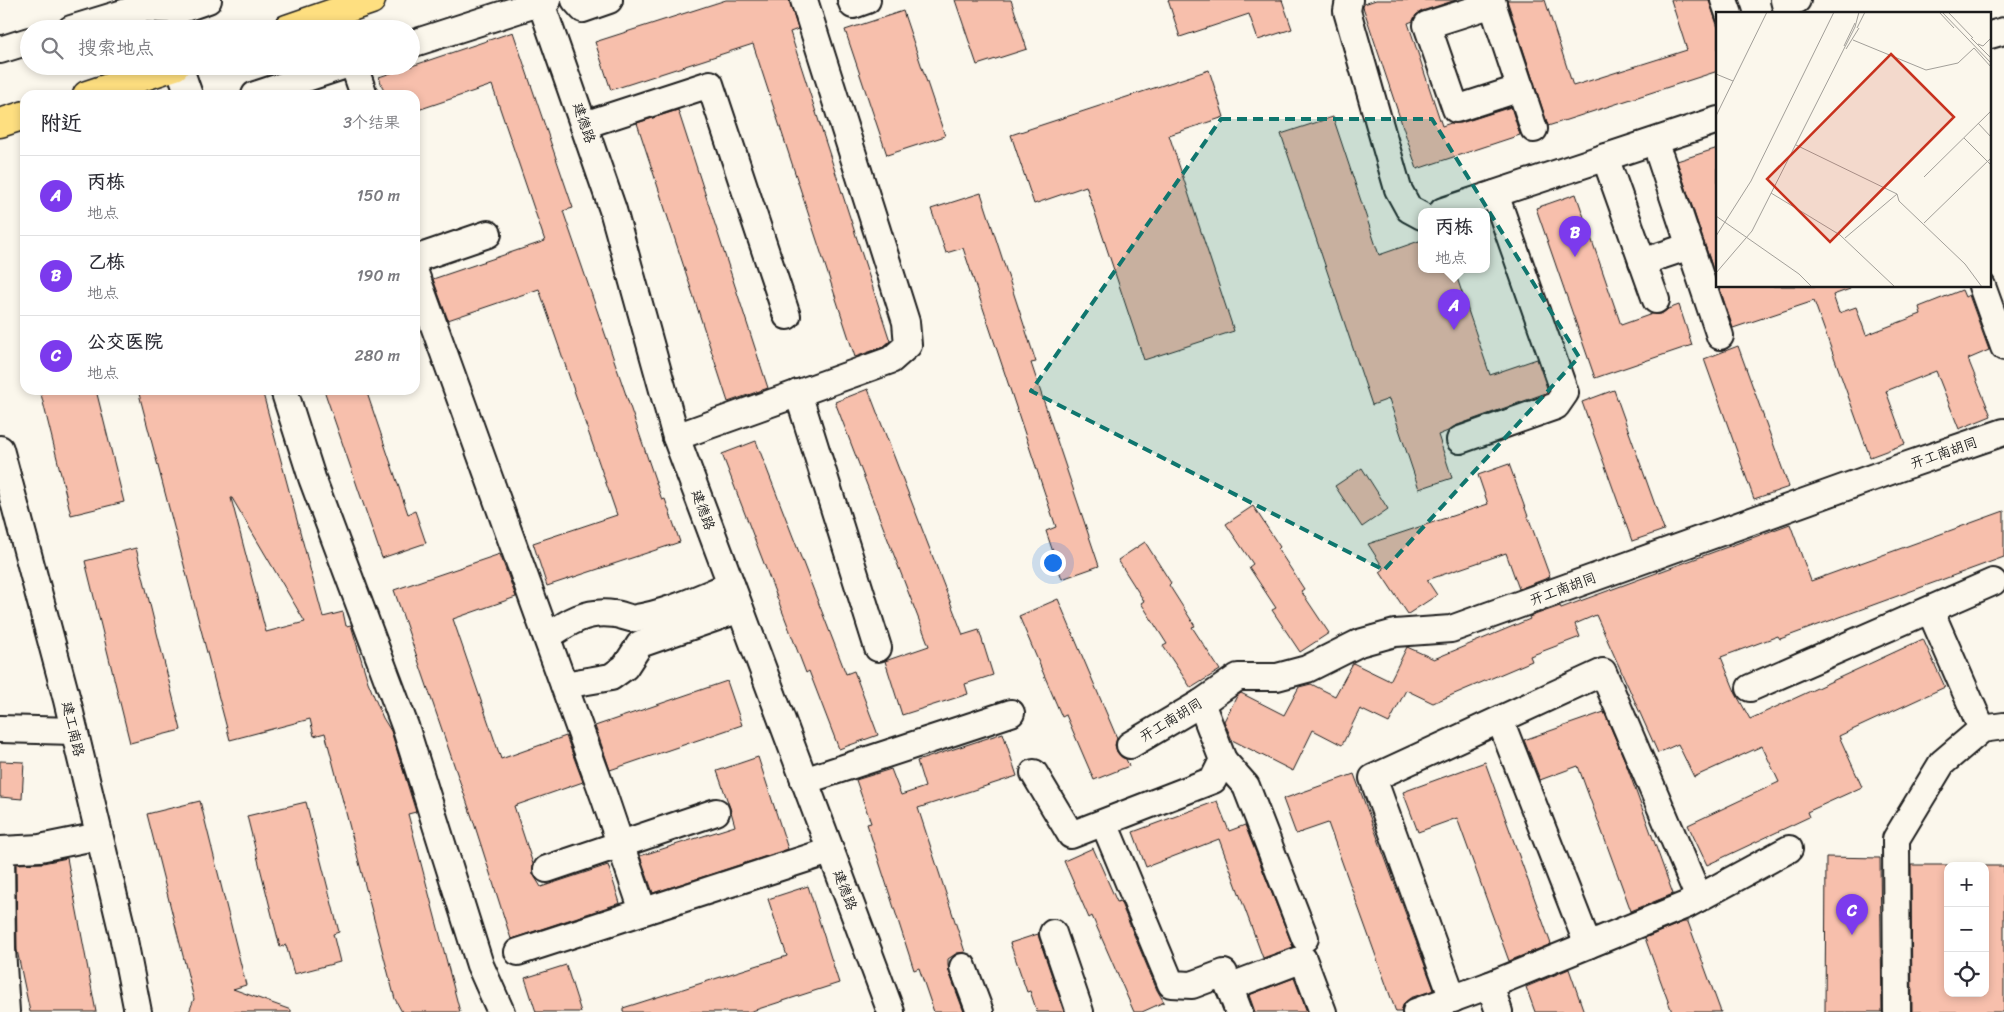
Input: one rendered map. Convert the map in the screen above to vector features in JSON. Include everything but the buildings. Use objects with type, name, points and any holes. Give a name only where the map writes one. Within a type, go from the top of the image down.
[{"type":"main road","points":[[340,20],[371,0]]},
{"type":"main road","points":[[101,90],[147,75]]},
{"type":"main road","points":[[0,123],[20,117]]},
{"type":"street","points":[[101,20],[140,8],[155,12],[180,10],[208,0]]},
{"type":"street","points":[[575,0],[583,9],[609,0]]},
{"type":"street","points":[[676,437],[891,360],[908,345],[906,322],[804,0]]},
{"type":"street","points":[[851,0],[853,5],[867,0]]},
{"type":"street","points":[[1349,0],[1347,11],[1398,189],[1409,209],[1418,214]]},
{"type":"street","points":[[1724,0],[1728,12]]},
{"type":"street","points":[[1784,0],[1785,4],[1797,0]]},
{"type":"street","points":[[420,41],[544,1]]},
{"type":"street","name":"建德路","points":[[544,1],[613,210],[676,437],[891,1012]]},
{"type":"street","points":[[1521,88],[1456,109],[1427,25],[1492,2],[1521,88],[1534,129]]},
{"type":"street","points":[[0,50],[20,44]]},
{"type":"street","points":[[182,75],[187,90]]},
{"type":"street","points":[[270,90],[316,75]]},
{"type":"street","points":[[357,75],[362,90]]},
{"type":"street","points":[[584,125],[710,84],[787,316]]},
{"type":"street","points":[[1452,208],[1716,121]]},
{"type":"street","points":[[1605,157],[1656,300]]},
{"type":"street","points":[[1660,158],[1720,336]]},
{"type":"street","points":[[1460,440],[1556,406],[1565,394],[1495,194]]},
{"type":"street","points":[[420,257],[488,234]]},
{"type":"street","points":[[1642,262],[1690,246]]},
{"type":"street","points":[[420,286],[547,637],[643,911]]},
{"type":"street","points":[[1983,288],[2004,347]]},
{"type":"street","points":[[798,394],[878,648]]},
{"type":"street","points":[[286,395],[312,478],[405,726],[480,965],[501,1012]]},
{"type":"street","name":"开工南胡同","points":[[1130,745],[1201,703],[1238,677],[1277,677],[1307,669],[1359,643],[1395,632],[1451,629],[1890,471],[2004,432]]},
{"type":"street","name":"建工南路","points":[[0,449],[74,731],[122,930],[138,1012]]},
{"type":"street","points":[[1750,688],[1993,582]]},
{"type":"street","points":[[547,637],[566,624],[590,614],[603,612],[620,614],[633,619],[736,597]]},
{"type":"street","points":[[564,685],[611,677],[625,667],[640,644],[736,597]]},
{"type":"street","points":[[1897,1012],[1896,839],[1942,763],[1993,728],[1930,610]]},
{"type":"street","points":[[1453,998],[1373,778],[1603,672],[1699,898]]},
{"type":"street","points":[[1201,703],[1223,760],[1246,786],[1304,938]]},
{"type":"street","points":[[804,781],[1011,713]]},
{"type":"street","points":[[1500,720],[1588,946]]},
{"type":"street","points":[[0,729],[74,731]]},
{"type":"street","points":[[1034,773],[1072,836],[1213,780],[1223,760]]},
{"type":"street","points":[[546,869],[716,812]]},
{"type":"street","points":[[1104,823],[1171,984],[1192,985],[1224,974],[1239,1012]]},
{"type":"street","points":[[6,1012],[2,949],[1,850],[40,848],[99,836]]},
{"type":"street","points":[[1416,1012],[1490,985],[1686,905],[1789,849]]},
{"type":"street","points":[[518,952],[830,851]]},
{"type":"street","points":[[1053,933],[1080,1012]]},
{"type":"street","points":[[1229,987],[1303,959],[1323,1012]]},
{"type":"street","points":[[963,967],[980,1012]]},
{"type":"street","points":[[1490,985],[1499,1012]]},
{"type":"highlighted area","points":[[1221,119],[1432,119],[1579,357],[1384,570],[1031,391]]},
{"type":"place","name":"乙栋","points":[[1575,257]]},
{"type":"place","name":"丙栋","points":[[1454,330]]},
{"type":"place","name":"公交医院","points":[[1852,935]]}]
